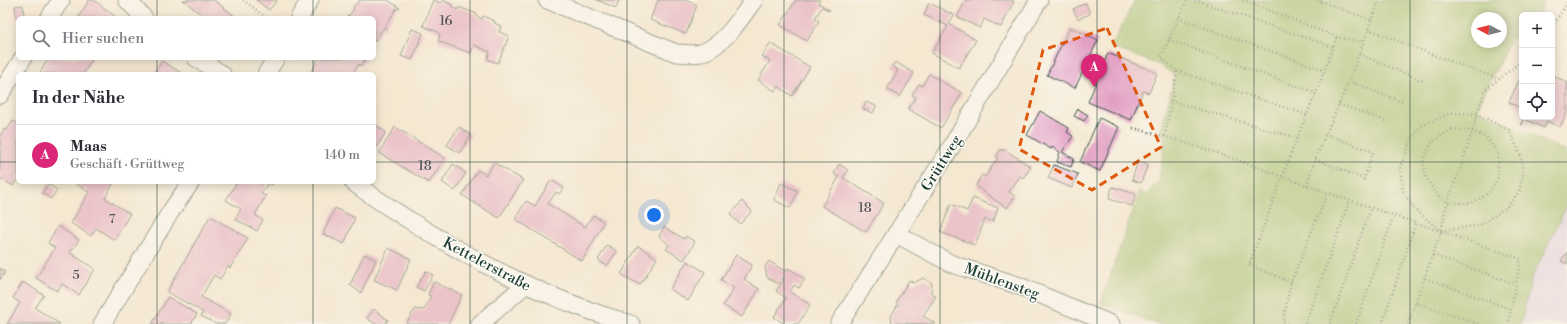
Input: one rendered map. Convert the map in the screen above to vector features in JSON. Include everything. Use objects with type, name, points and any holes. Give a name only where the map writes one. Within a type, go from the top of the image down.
[{"type":"street","points":[[50,16],[61,0]]},
{"type":"street","points":[[126,0],[142,16]]},
{"type":"street","points":[[300,16],[310,0]]},
{"type":"street","points":[[548,0],[676,53],[689,54],[700,53],[711,48],[726,35],[754,0]]},
{"type":"street","name":"Grüttweg","points":[[839,324],[950,149],[1039,0]]},
{"type":"street","points":[[0,95],[22,60]]},
{"type":"street","points":[[199,60],[219,72]]},
{"type":"street","points":[[267,72],[275,60]]},
{"type":"street","points":[[102,324],[171,211],[191,184]]},
{"type":"street","name":"Kettelerstraße","points":[[355,184],[365,192],[431,234],[525,285],[631,324]]},
{"type":"street","name":"Mühlensteg","points":[[896,234],[952,264],[1017,285],[1111,324]]},
{"type":"street","points":[[480,324],[525,285]]},
{"type":"path","points":[[243,0],[264,16]]},
{"type":"path","points":[[1187,0],[1161,57],[1177,71],[1307,116]]},
{"type":"path","points":[[1195,0],[1333,47]]},
{"type":"path","points":[[1242,0],[1337,37],[1363,42]]},
{"type":"path","points":[[1318,0],[1371,20]]},
{"type":"path","points":[[1307,185],[1315,159],[1349,81],[1379,0]]},
{"type":"path","points":[[1555,21],[1567,3]]},
{"type":"path","points":[[1178,18],[1324,70]]},
{"type":"path","points":[[1368,29],[1499,79]]},
{"type":"path","points":[[1291,282],[1249,265],[1337,37]]},
{"type":"path","points":[[1169,40],[1316,93]]},
{"type":"path","points":[[1359,54],[1423,81]]},
{"type":"path","points":[[1408,324],[1441,231],[1447,203],[1461,167],[1485,90],[1519,63]]},
{"type":"path","points":[[1165,136],[1170,101],[1177,71]]},
{"type":"path","points":[[1349,81],[1402,102]]},
{"type":"path","points":[[1170,101],[1297,138]]},
{"type":"path","points":[[1339,104],[1388,122]]},
{"type":"path","points":[[1452,113],[1478,114],[1508,130],[1521,156],[1523,173],[1519,192],[1505,210],[1480,225],[1441,231],[1414,209],[1403,191],[1400,167],[1410,143],[1421,126],[1452,113]]},
{"type":"path","points":[[1133,128],[1165,136],[1521,259],[1508,324]]},
{"type":"path","points":[[1452,129],[1472,131],[1487,138],[1498,153],[1498,177],[1489,194],[1471,203],[1447,203],[1434,191],[1426,178],[1423,160],[1433,141],[1452,129]]},
{"type":"path","points":[[1315,159],[1364,179],[1373,152],[1326,134]]},
{"type":"path","points":[[1288,324],[1283,322],[1291,282],[1328,192]]},
{"type":"path","points":[[1305,324],[1350,200]]},
{"type":"path","points":[[1330,324],[1371,207]]},
{"type":"path","points":[[1356,324],[1394,215]]},
{"type":"path","points":[[1382,324],[1416,223]]},
{"type":"path","points":[[1433,255],[1516,284]]},
{"type":"path","points":[[1425,278],[1511,309]]},
{"type":"path","points":[[1416,303],[1479,324]]},
{"type":"highlighted area","points":[[1107,28],[1161,147],[1092,190],[1019,149],[1043,50]]},
{"type":"shaded area","points":[[1567,205],[1567,324],[1521,324],[1531,280]]},
{"type":"green space","points":[[1135,0],[1544,0],[1539,12],[1519,12],[1519,36],[1511,38],[1507,46],[1507,12],[1471,12],[1471,48],[1506,48],[1477,109],[1567,152],[1567,205],[1531,280],[1521,324],[1157,324],[1101,303],[1139,192],[1146,194],[1159,181],[1165,139],[1161,129],[1175,76],[1162,66],[1111,47]]},
{"type":"building","points":[[89,0],[94,0],[114,16],[79,16]]},
{"type":"building","points":[[183,0],[214,0],[234,16],[203,16]]},
{"type":"building","points":[[256,0],[277,0],[269,10]]},
{"type":"building","points":[[360,0],[388,0],[400,8],[397,8],[385,26],[387,27],[386,29],[384,27],[376,39],[376,16],[349,16],[354,8],[353,7]]},
{"type":"building","points":[[433,0],[441,3],[442,0],[453,5],[452,7],[458,10],[459,7],[477,14],[476,16],[482,19],[483,16],[495,21],[494,23],[501,26],[499,32],[509,36],[498,63],[487,59],[490,52],[474,45],[471,53],[438,41],[440,35],[438,32],[423,26]]},
{"type":"building","points":[[597,0],[619,0],[616,8]]},
{"type":"building","points":[[658,0],[685,0],[697,5],[686,34],[650,20]]},
{"type":"building","points":[[796,0],[820,0],[818,3],[830,10],[829,11],[822,7],[815,18],[819,21],[807,41],[780,25]]},
{"type":"building","points":[[966,0],[1014,1],[1001,27],[984,19],[980,28],[957,17]]},
{"type":"building","points":[[929,3],[954,15],[949,24],[976,40],[959,68],[932,53],[948,26],[924,15]]},
{"type":"building","points":[[1086,3],[1090,14],[1078,19],[1073,9]]},
{"type":"building","points":[[23,5],[24,16],[16,16],[16,18],[15,6]]},
{"type":"building","points":[[1070,27],[1098,40],[1075,88],[1047,75]]},
{"type":"building","points":[[412,29],[423,33],[412,60],[401,56]]},
{"type":"building","points":[[770,43],[810,67],[792,96],[778,86],[775,91],[758,80],[770,61],[762,56]]},
{"type":"building","points":[[1108,53],[1157,73],[1149,93],[1143,91],[1131,120],[1088,102]]},
{"type":"building","points":[[48,60],[92,60],[84,72],[40,72]]},
{"type":"building","points":[[318,60],[365,60],[361,66],[359,64],[353,72],[311,72],[316,64],[315,63]]},
{"type":"building","points":[[162,61],[180,72],[155,72]]},
{"type":"building","points":[[895,62],[914,73],[900,97],[887,89],[898,70],[892,66]]},
{"type":"building","points":[[929,74],[962,93],[941,128],[908,109],[916,97],[912,95],[919,84],[922,86]]},
{"type":"building","points":[[1555,76],[1567,82],[1567,112],[1560,127],[1547,121],[1544,128],[1527,120],[1555,120]]},
{"type":"building","points":[[1519,80],[1519,107],[1509,102]]},
{"type":"building","points":[[866,102],[876,106],[873,113],[863,109]]},
{"type":"building","points":[[1078,109],[1088,115],[1084,121],[1074,116]]},
{"type":"building","points":[[1040,111],[1069,128],[1067,132],[1073,136],[1062,152],[1074,159],[1071,167],[1057,162],[1060,152],[1052,147],[1051,149],[1027,135]]},
{"type":"building","points":[[1099,118],[1119,127],[1100,171],[1080,162]]},
{"type":"building","points":[[13,121],[16,123],[16,181],[13,186],[2,179],[0,181],[0,136],[4,129],[7,130]]},
{"type":"building","points":[[376,125],[386,132],[376,148]]},
{"type":"building","points":[[395,127],[445,158],[429,183],[379,153]]},
{"type":"building","points":[[459,127],[471,135],[459,153],[447,145]]},
{"type":"building","points":[[1001,149],[1003,151],[1004,149],[1031,167],[1023,178],[1020,176],[1009,192],[1015,196],[1007,208],[978,188],[976,185],[982,175],[985,177],[998,158],[996,157]]},
{"type":"building","points":[[1138,161],[1148,164],[1141,183],[1132,180]]},
{"type":"building","points":[[494,163],[523,180],[499,218],[462,195],[478,170],[486,175]]},
{"type":"building","points":[[453,164],[466,173],[455,191],[442,182]]},
{"type":"building","points":[[839,164],[848,170],[843,178],[884,203],[866,232],[822,206],[839,177],[834,174]]},
{"type":"building","points":[[1054,165],[1078,174],[1072,188],[1048,178]]},
{"type":"building","points":[[551,180],[564,188],[559,194],[556,192],[548,204],[585,227],[593,215],[604,222],[582,261],[515,219],[526,201],[535,206]]},
{"type":"building","points":[[781,183],[798,191],[790,208],[774,200]]},
{"type":"building","points":[[48,184],[57,190],[51,199],[42,193]]},
{"type":"building","points":[[76,184],[113,184],[105,198],[130,214],[114,240],[96,228],[91,236],[71,223],[89,192]]},
{"type":"building","points":[[236,184],[267,184],[261,194],[266,196],[255,215],[263,220],[257,231],[235,219],[241,209],[226,200]]},
{"type":"building","points":[[1112,187],[1136,194],[1132,206],[1109,199]]},
{"type":"building","points":[[973,198],[998,208],[993,222],[985,219],[975,245],[940,232],[951,204],[967,211]]},
{"type":"building","points":[[742,201],[752,211],[740,224],[730,215]]},
{"type":"building","points":[[335,208],[355,218],[344,244],[323,234]]},
{"type":"building","points":[[210,216],[248,238],[230,268],[228,266],[220,279],[214,275],[201,297],[231,314],[225,324],[216,324],[201,316],[203,312],[167,292]]},
{"type":"building","points":[[58,226],[79,240],[70,253],[95,269],[79,295],[62,284],[57,291],[36,278],[55,248],[48,243]]},
{"type":"building","points":[[664,227],[684,239],[686,236],[695,242],[684,260],[666,249],[669,245],[659,236]]},
{"type":"building","points":[[607,245],[617,251],[607,266],[598,260]]},
{"type":"building","points":[[638,246],[657,258],[640,285],[621,274]]},
{"type":"building","points":[[388,248],[411,259],[397,290],[374,280]]},
{"type":"building","points":[[1567,252],[1567,264],[1561,261]]},
{"type":"building","points":[[364,254],[376,260],[361,293],[350,285]]},
{"type":"building","points":[[736,255],[752,265],[744,279],[759,289],[742,317],[723,305],[734,288],[721,280]]},
{"type":"building","points":[[687,261],[705,272],[688,301],[670,289]]},
{"type":"building","points":[[769,261],[786,272],[788,268],[805,279],[799,288],[794,285],[790,292],[810,305],[798,324],[785,324],[774,317],[786,298],[776,291],[784,279],[782,278],[778,284],[767,277],[765,267]]},
{"type":"building","points":[[0,268],[5,272],[0,280]]},
{"type":"building","points":[[426,271],[433,275],[424,291],[416,287]]},
{"type":"building","points":[[923,278],[932,283],[931,293],[936,296],[923,316],[936,324],[892,323],[891,316],[898,304],[896,302],[909,280],[914,283]]},
{"type":"building","points":[[23,282],[44,295],[35,308],[60,324],[7,324],[20,303],[13,298]]},
{"type":"building","points":[[434,282],[462,295],[448,324],[406,324],[415,309],[424,310],[431,296],[428,295]]},
{"type":"building","points":[[168,297],[197,314],[191,324],[152,324]]},
{"type":"building","points":[[374,309],[388,320],[385,324],[375,324],[367,318]]},
{"type":"place","name":"Maas","points":[[1094,87]]}]
